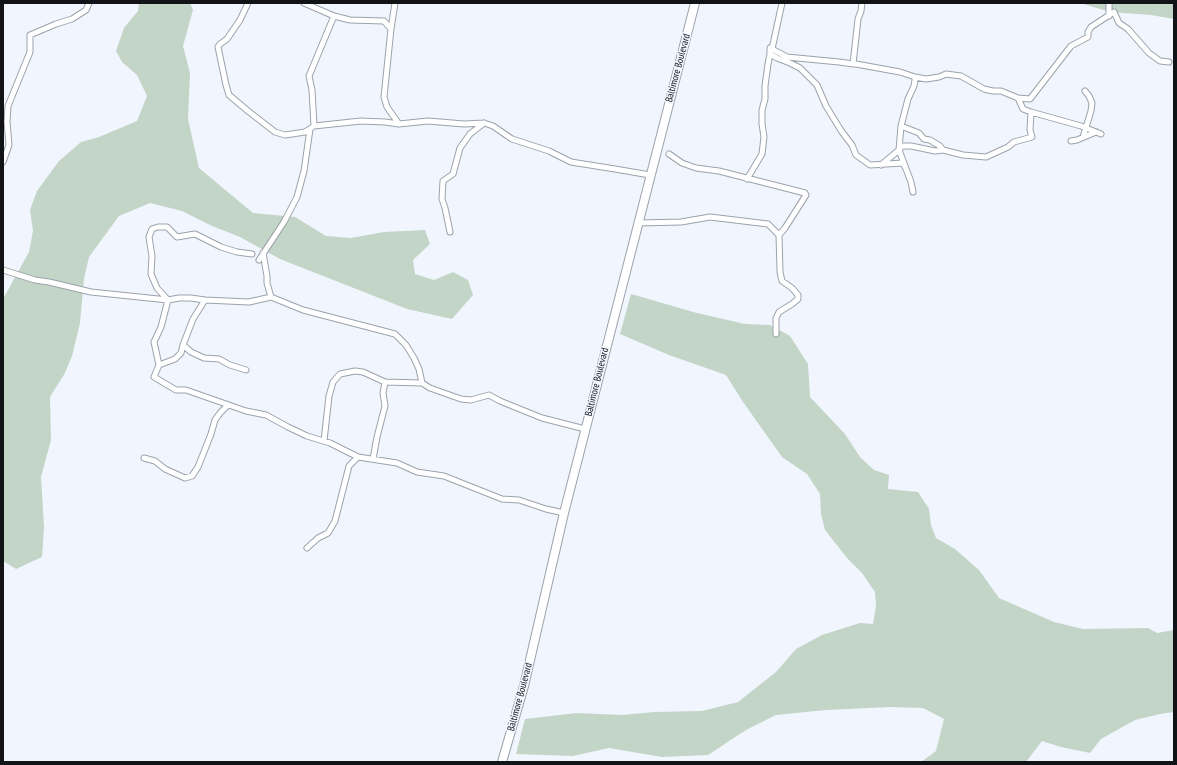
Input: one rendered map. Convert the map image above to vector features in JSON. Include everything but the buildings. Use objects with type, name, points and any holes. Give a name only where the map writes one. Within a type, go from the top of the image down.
[{"type":"highway","name":"Baltimore Boulevard","points":[[502,762],[524,686],[585,429],[695,3]]},
{"type":"street","points":[[3,162],[9,145],[7,122],[8,106],[30,52],[30,35],[72,19],[86,10],[89,3]]},
{"type":"street","points":[[248,3],[240,20],[227,39],[218,47],[222,62],[224,80],[229,95],[275,132],[284,135],[292,134],[305,132],[312,127],[361,121],[399,124],[428,121],[464,124],[484,123],[493,126],[512,139],[549,151],[571,162],[650,175]]},
{"type":"street","points":[[304,3],[334,16],[350,20],[384,21],[391,29]]},
{"type":"street","points":[[394,3],[384,97],[387,107],[399,124]]},
{"type":"street","points":[[747,179],[762,154],[764,137],[762,110],[765,99],[765,86],[768,64],[782,3]]},
{"type":"street","points":[[852,64],[858,19],[862,3]]},
{"type":"street","points":[[1109,3],[1109,16]]},
{"type":"street","points":[[771,51],[787,57],[856,64],[900,72],[926,79],[939,77],[946,74],[961,76],[984,89],[1001,91],[1018,98],[1030,99],[1071,46],[1088,37],[1088,32],[1092,27],[1114,12],[1119,23],[1128,30],[1149,53],[1160,61],[1169,62]]},
{"type":"street","points":[[260,260],[263,253],[284,222],[297,196],[304,172],[312,127],[312,95],[309,76],[334,16]]},
{"type":"street","points":[[771,51],[777,58],[800,68],[817,84],[826,106],[852,145],[856,155],[870,165],[903,164],[906,169]]},
{"type":"street","points":[[913,192],[899,150],[901,126],[908,99],[914,86],[915,77]]},
{"type":"street","points":[[1083,137],[1092,103],[1090,96],[1085,91]]},
{"type":"street","points":[[1018,98],[1023,110],[1082,126],[1098,133],[1071,141]]},
{"type":"street","points":[[881,165],[902,146],[911,146],[935,152],[944,150],[963,155],[986,157],[1008,147],[1014,142],[1032,137],[1030,130],[1031,112]]},
{"type":"street","points":[[450,232],[442,199],[443,181],[453,174],[460,148],[470,134],[484,123]]},
{"type":"street","points":[[901,126],[919,133],[924,139],[930,140],[944,150]]},
{"type":"street","points":[[669,154],[682,163],[696,168],[719,171],[805,193],[806,195],[785,228],[779,234]]},
{"type":"street","points":[[638,222],[681,222],[710,217],[768,224],[779,234],[780,272],[782,281],[792,288],[798,296],[798,299],[779,312],[776,318],[776,334]]},
{"type":"street","points":[[168,300],[157,288],[151,274],[152,256],[149,237],[152,229],[158,227],[167,228],[178,237],[195,234],[220,247],[237,252],[252,254]]},
{"type":"street","points":[[263,253],[267,283],[271,297]]},
{"type":"street","points":[[4,271],[35,280],[91,292],[168,300],[191,298],[249,302],[271,297],[303,310],[395,334],[406,345],[414,358],[419,369],[422,383]]},
{"type":"street","points":[[168,300],[161,327],[154,342],[159,365],[154,377],[176,390],[186,390],[246,411],[266,415],[307,436],[330,443],[358,457],[397,463],[417,472],[444,476],[502,499],[519,500],[564,513]]},
{"type":"street","points":[[159,365],[175,359],[181,353],[193,319],[205,300]]},
{"type":"street","points":[[183,345],[191,352],[204,358],[219,358],[230,365],[246,370]]},
{"type":"street","points":[[324,441],[329,396],[333,382],[340,374],[355,371],[364,372],[385,382],[422,383],[430,388],[460,399],[471,400],[489,395],[542,418],[585,429]]},
{"type":"street","points":[[373,459],[385,406],[383,393],[385,382]]},
{"type":"street","points":[[144,458],[155,461],[165,469],[185,478],[192,476],[198,467],[215,420],[228,405]]},
{"type":"street","points":[[308,548],[318,538],[328,533],[335,521],[349,466],[358,457]]},
{"type":"green space","points":[[139,3],[190,3],[193,10],[183,46],[190,73],[188,119],[199,168],[253,213],[295,217],[326,236],[351,238],[384,232],[425,230],[430,244],[413,260],[415,274],[434,280],[453,272],[468,280],[473,295],[452,319],[407,309],[280,259],[240,237],[212,226],[182,211],[150,203],[119,216],[89,257],[84,279],[80,323],[72,356],[65,373],[50,397],[51,440],[41,477],[44,527],[42,557],[16,569],[3,561],[3,299],[29,252],[33,231],[30,210],[37,191],[59,161],[81,142],[99,137],[137,121],[147,96],[137,75],[122,62],[116,51],[124,28],[138,11]]},
{"type":"green space","points":[[1080,3],[1174,3],[1174,19],[1151,15],[1110,12]]},
{"type":"green space","points":[[631,294],[697,313],[745,324],[770,325],[790,336],[808,364],[810,397],[845,434],[860,457],[874,470],[889,475],[888,489],[918,492],[929,509],[931,525],[936,538],[955,549],[979,570],[999,598],[1054,622],[1083,629],[1148,628],[1157,633],[1174,630],[1174,712],[1135,720],[1101,739],[1090,753],[1061,747],[1042,741],[1026,762],[921,762],[936,751],[944,719],[923,708],[890,707],[826,710],[776,715],[746,730],[708,755],[662,757],[609,748],[573,756],[516,754],[525,719],[577,713],[622,715],[654,712],[702,711],[738,702],[776,672],[796,649],[822,635],[860,623],[873,624],[876,606],[875,592],[862,573],[847,558],[825,530],[821,514],[820,494],[807,474],[782,457],[726,375],[669,355],[620,334]]}]
